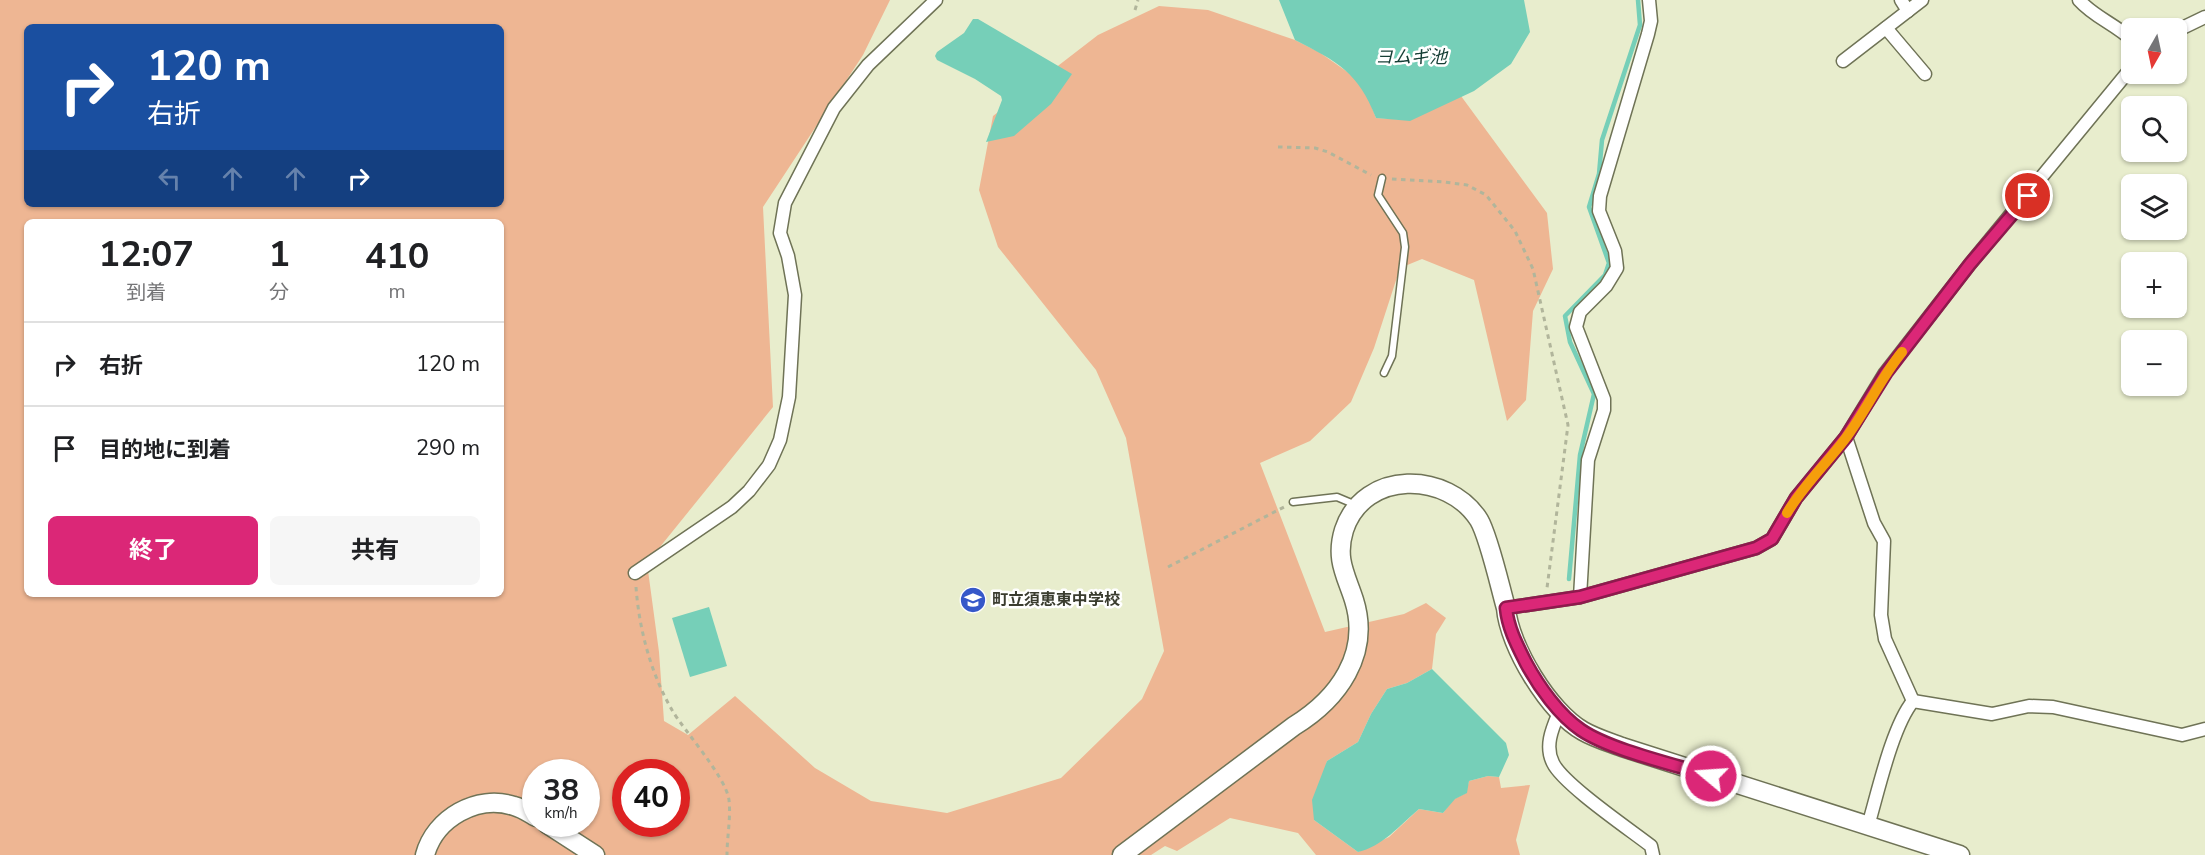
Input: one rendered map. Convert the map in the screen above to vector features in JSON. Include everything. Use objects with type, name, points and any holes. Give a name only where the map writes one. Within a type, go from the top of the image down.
[{"type":"street","points":[[635,573],[732,507],[749,491],[769,465],[780,440],[789,397],[795,295],[788,256],[780,233],[785,203],[834,108],[868,65],[936,0]]},
{"type":"street","points":[[1580,597],[1585,484],[1588,460],[1604,410],[1604,399],[1576,327],[1580,312],[1606,286],[1617,268],[1615,251],[1599,211],[1600,196],[1618,128],[1648,34],[1651,21],[1649,0]]},
{"type":"street","points":[[1901,0],[1908,11]]},
{"type":"street","points":[[1843,61],[1922,0]]},
{"type":"street","points":[[2079,0],[2090,12],[2121,30]]},
{"type":"street","points":[[2187,25],[2205,17]]},
{"type":"street","points":[[1886,28],[1925,74]]},
{"type":"street","points":[[1506,608],[1580,597],[1756,548],[1772,539],[1796,498],[1846,437],[1886,373],[1970,264],[2121,80]]},
{"type":"street","points":[[1846,437],[1874,523],[1884,541],[1881,615],[1885,639],[1913,701]]},
{"type":"street","points":[[1122,855],[1294,726],[1319,710],[1334,693],[1354,660],[1357,620],[1354,601],[1343,576],[1341,545],[1344,528],[1372,493],[1400,483],[1429,484],[1460,498],[1480,522],[1506,608],[1507,621],[1518,647],[1532,674],[1560,710],[1582,731],[1622,747],[1960,855]]},
{"type":"street","points":[[1913,701],[1992,714],[2030,706],[2052,707],[2182,735],[2205,729]]},
{"type":"street","points":[[1868,826],[1895,739],[1906,709],[1913,701]]},
{"type":"street","points":[[1560,710],[1549,735],[1552,762],[1563,777],[1651,846],[1653,855]]},
{"type":"street","points":[[425,855],[428,842],[457,812],[484,803],[514,806],[522,810]]},
{"type":"street","points":[[567,837],[595,855]]},
{"type":"lane","points":[[1382,178],[1378,195],[1403,233],[1405,247],[1392,356],[1384,373]]},
{"type":"lane","points":[[1293,502],[1337,497],[1359,507]]},
{"type":"path","points":[[1135,10],[1138,0]]},
{"type":"path","points":[[1278,147],[1321,150],[1382,178],[1467,185],[1486,195],[1515,231],[1533,269],[1568,425],[1545,602]]},
{"type":"path","points":[[1168,567],[1293,502]]},
{"type":"path","points":[[635,573],[644,637],[656,676],[672,710],[710,762],[729,798],[727,855]]},
{"type":"shaded area","points":[[0,0],[890,0],[863,55],[763,207],[773,407],[647,563],[659,652],[664,721],[688,735],[735,696],[815,768],[871,801],[947,813],[1061,778],[1142,699],[1164,651],[1126,438],[1096,370],[998,247],[979,190],[993,116],[1098,35],[1159,6],[1208,10],[1295,40],[1319,52],[1356,78],[1366,92],[1376,118],[1410,120],[1461,96],[1547,213],[1553,269],[1533,311],[1526,400],[1507,421],[1474,280],[1422,259],[1400,268],[1374,348],[1351,402],[1310,441],[1260,463],[1325,632],[1404,614],[1426,603],[1446,618],[1436,634],[1432,669],[1407,683],[1387,689],[1371,714],[1358,742],[1327,761],[1314,820],[1358,852],[1389,837],[1419,809],[1443,813],[1454,799],[1466,793],[1469,781],[1488,776],[1499,777],[1501,788],[1530,785],[1516,840],[1520,855],[1316,855],[1298,833],[1230,818],[1177,851],[1165,846],[1151,855],[0,855]]},
{"type":"water","name":"ヨムギ池","points":[[1279,0],[1524,0],[1530,32],[1511,64],[1474,91],[1410,121],[1376,118],[1362,90],[1345,70],[1295,40]]},
{"type":"water","points":[[973,19],[978,19],[1072,74],[1051,104],[1014,136],[986,142],[1002,100],[1001,96],[975,79],[937,60],[935,56],[937,52],[964,33]]},
{"type":"water","points":[[709,607],[727,666],[690,677],[672,618]]},
{"type":"water","points":[[1432,669],[1506,743],[1509,755],[1499,777],[1488,776],[1469,781],[1467,793],[1455,799],[1443,813],[1419,809],[1383,840],[1358,852],[1314,820],[1312,800],[1327,761],[1358,742],[1371,714],[1387,689],[1407,683]]},
{"type":"waterway","points":[[1569,579],[1580,455],[1594,394],[1570,342],[1565,316],[1605,275],[1609,263],[1589,207],[1599,174],[1602,140],[1640,25],[1638,0]]},
{"type":"slow traffic","points":[[1787,513],[1796,498],[1846,437],[1886,373],[1902,352]]},
{"type":"place","name":"町立須恵東中学校","points":[[973,600]]},
{"type":"route","points":[[1711,776],[1622,747],[1582,731],[1565,716],[1532,674],[1507,621],[1506,608],[1580,597],[1756,548],[1772,539],[1796,498],[1846,437],[1886,373],[1970,264],[2028,196]]}]
